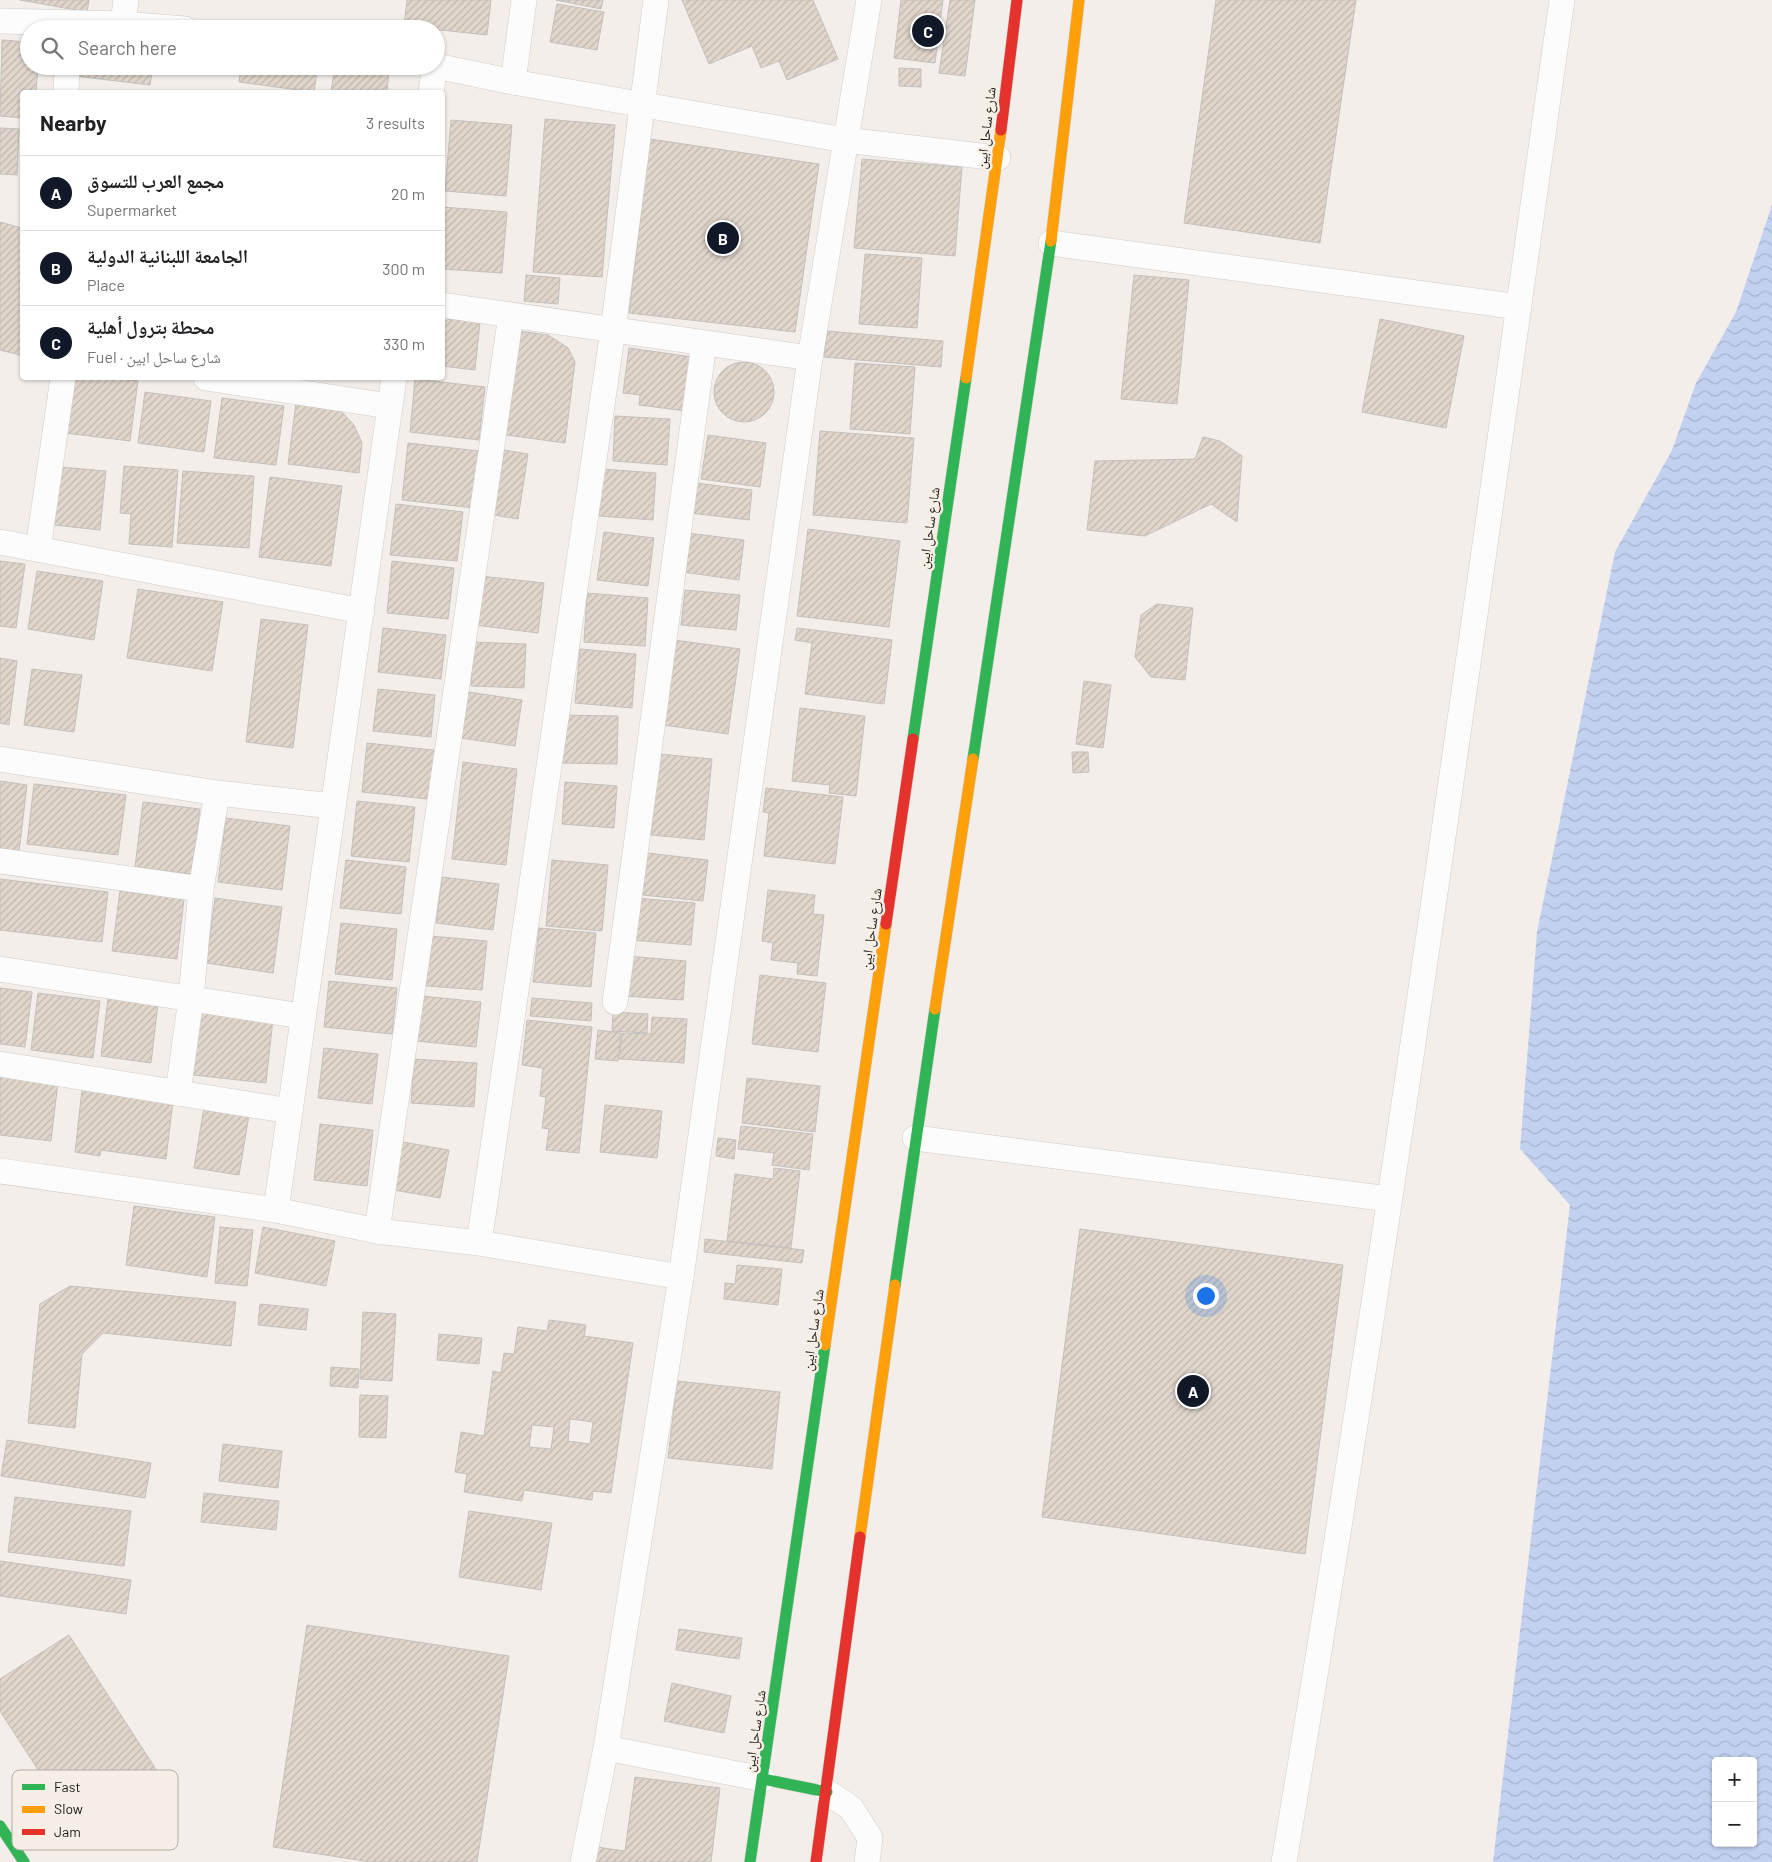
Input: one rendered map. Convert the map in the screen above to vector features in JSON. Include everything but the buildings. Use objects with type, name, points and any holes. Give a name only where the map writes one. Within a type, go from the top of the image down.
[{"type":"highway","name":"شارع ساحل ابين","points":[[750,1862],[998,158],[1017,0]]},
{"type":"highway","points":[[816,1862],[915,1138],[1051,243],[1079,0]]},
{"type":"highway","points":[[763,1779],[827,1792]]},
{"type":"highway","points":[[0,1826],[12,1844]]},
{"type":"highway","points":[[16,1850],[24,1862]]},
{"type":"street","points":[[513,82],[524,0]]},
{"type":"street","points":[[480,1243],[613,330],[656,0]]},
{"type":"street","points":[[583,1862],[606,1748],[681,1277],[810,358],[869,0]]},
{"type":"street","points":[[1284,1862],[1317,1668],[1388,1199],[1562,0]]},
{"type":"street","points":[[93,20],[124,12],[152,20]]},
{"type":"street","points":[[0,21],[20,22]]},
{"type":"street","points":[[445,68],[513,82],[845,140],[998,158]]},
{"type":"street","points":[[66,90],[67,75]]},
{"type":"street","points":[[431,90],[434,75]]},
{"type":"street","points":[[1051,243],[1519,306]]},
{"type":"street","points":[[445,305],[810,358]]},
{"type":"street","points":[[377,1231],[511,315]]},
{"type":"street","points":[[615,1002],[704,343]]},
{"type":"street","points":[[38,549],[63,380]]},
{"type":"street","points":[[219,380],[389,406]]},
{"type":"street","points":[[276,1210],[394,380]]},
{"type":"street","points":[[0,542],[362,611]]},
{"type":"street","points":[[0,759],[217,793],[332,806]]},
{"type":"street","points":[[178,1093],[191,998],[201,889],[217,793]]},
{"type":"street","points":[[0,861],[201,889]]},
{"type":"street","points":[[0,969],[302,1016]]},
{"type":"street","points":[[0,1064],[290,1111]]},
{"type":"street","points":[[915,1138],[1388,1199]]},
{"type":"street","points":[[0,1171],[276,1210],[377,1231],[480,1243],[681,1277]]},
{"type":"street","points":[[606,1748],[763,1779]]},
{"type":"street","points":[[827,1792],[851,1808],[870,1838],[867,1862]]},
{"type":"water","points":[[1772,205],[1772,1862],[1493,1862],[1570,1205],[1520,1149],[1537,932],[1615,552],[1672,450],[1696,383],[1736,312]]},
{"type":"traffic: fast","points":[[973,759],[1051,241]]},
{"type":"traffic: fast","points":[[913,739],[966,378]]},
{"type":"traffic: fast","points":[[895,1285],[935,1009]]},
{"type":"traffic: fast","points":[[750,1862],[825,1345]]},
{"type":"traffic: fast","points":[[763,1779],[827,1792]]},
{"type":"traffic: fast","points":[[0,1826],[12,1844]]},
{"type":"traffic: fast","points":[[16,1850],[24,1862]]},
{"type":"traffic: slow","points":[[1051,241],[1079,0]]},
{"type":"traffic: slow","points":[[966,378],[1001,130]]},
{"type":"traffic: slow","points":[[935,1009],[973,759]]},
{"type":"traffic: slow","points":[[825,1345],[886,924]]},
{"type":"traffic: slow","points":[[860,1537],[895,1285]]},
{"type":"traffic: jam","points":[[1001,130],[1017,0]]},
{"type":"traffic: jam","points":[[886,924],[913,739]]},
{"type":"traffic: jam","points":[[816,1862],[860,1537]]},
{"type":"place","name":"محطة بترول أهلية","points":[[928,31]]},
{"type":"place","name":"الجامعة اللبنانية الدولية","points":[[723,238]]},
{"type":"place","name":"مجمع العرب للتسوق","points":[[1193,1391]]}]
